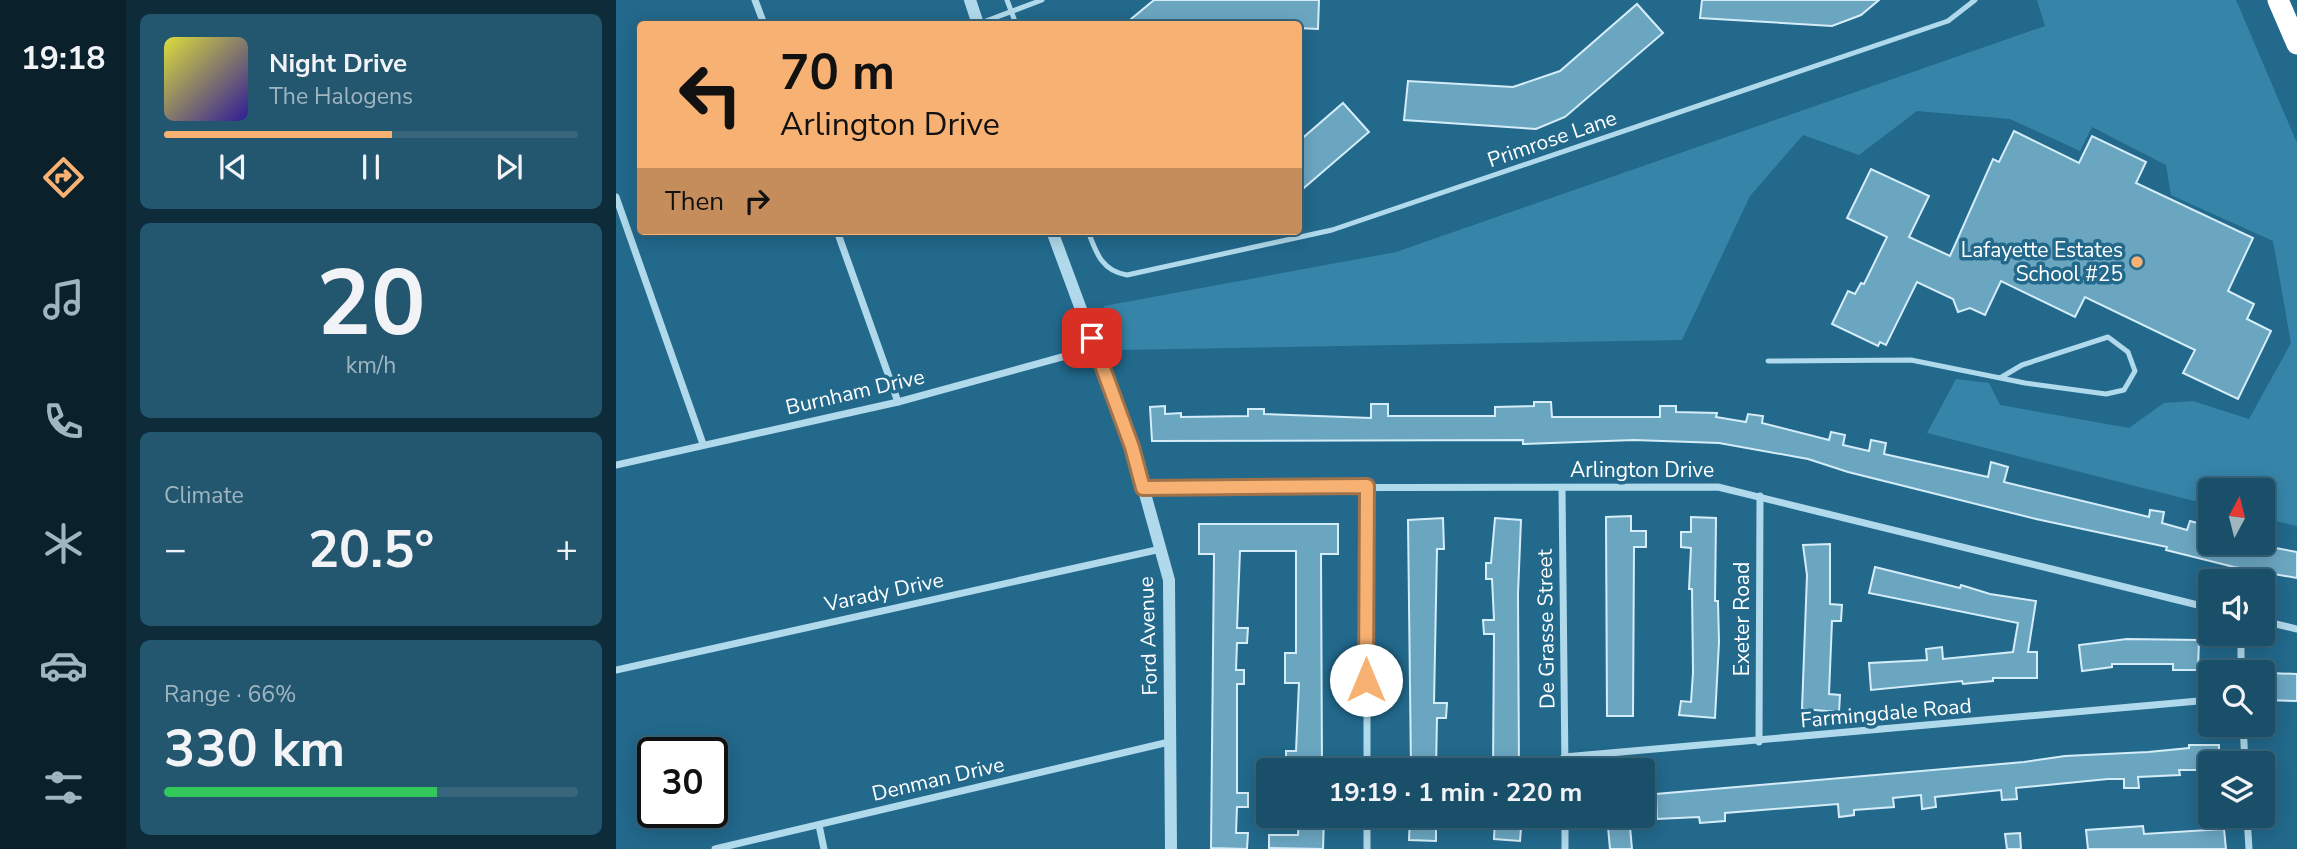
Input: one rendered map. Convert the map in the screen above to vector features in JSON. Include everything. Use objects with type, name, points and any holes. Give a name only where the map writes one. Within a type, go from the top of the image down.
[{"type":"highway","points":[[2278,0],[2297,44]]},
{"type":"street","points":[[755,0],[763,21]]},
{"type":"street","points":[[970,0],[977,21]]},
{"type":"street","points":[[616,197],[703,444]]},
{"type":"street","points":[[838,235],[898,402]]},
{"type":"street","name":"Ford Avenue","points":[[1053,235],[1132,447],[1169,580],[1171,849]]},
{"type":"street","name":"Burnham Drive","points":[[616,465],[898,402],[1073,354],[1100,360]]},
{"type":"street","points":[[1367,486],[1367,758]]},
{"type":"street","name":"Arlington Drive","points":[[1143,488],[1718,487],[2198,605]]},
{"type":"street","name":"De Grasse Street","points":[[1562,488],[1564,757]]},
{"type":"street","name":"Exeter Road","points":[[1759,742],[1760,496]]},
{"type":"street","name":"Varady Drive","points":[[616,670],[1161,549]]},
{"type":"street","points":[[2275,624],[2297,629]]},
{"type":"street","name":"Farmingdale Road","points":[[1564,757],[1759,742],[2198,701]]},
{"type":"street","name":"Denman Drive","points":[[715,849],[1169,742]]},
{"type":"street","points":[[819,825],[824,849]]},
{"type":"street","points":[[1367,828],[1367,849]]},
{"type":"street","points":[[1565,828],[1565,849]]},
{"type":"street","points":[[2248,828],[2249,849]]},
{"type":"lane","points":[[1007,0],[1015,21]]},
{"type":"lane","points":[[986,21],[1042,0]]},
{"type":"lane","name":"Primrose Lane","points":[[1090,235],[1099,260],[1112,272],[1127,275],[1332,230],[1948,21],[1975,0]]},
{"type":"lane","points":[[1768,360],[1911,360],[2000,378],[2106,394],[2124,390],[2136,371],[2128,352],[2108,337],[2022,365],[2000,378]]},
{"type":"shaded area","points":[[2037,0],[2236,0],[2297,143],[2297,526],[2275,521],[2275,478],[2198,478],[2198,502],[1927,433],[1956,379],[1989,383],[2000,405],[2129,428],[2164,403],[2193,401],[2249,419],[2291,343],[2273,241],[2171,195],[2166,165],[2092,127],[2080,151],[2010,119],[1917,111],[1859,155],[1803,135],[1750,196],[1682,340],[1120,350],[1104,306],[1396,252],[2045,26]]},
{"type":"building","points":[[1154,0],[1319,0],[1318,29],[1302,28],[1302,21],[1129,21]]},
{"type":"building","points":[[1702,0],[1879,0],[1861,15],[1832,26],[1700,18]]},
{"type":"building","points":[[1637,4],[1663,33],[1565,117],[1536,129],[1404,120],[1408,81],[1513,87],[1560,71]]},
{"type":"building","points":[[1343,103],[1369,132],[1302,190],[1302,139]]},
{"type":"building","name":"Lafayette Estates School #25","points":[[2014,131],[2079,163],[2092,136],[2146,162],[2136,183],[2253,238],[2228,291],[2254,304],[2247,319],[2271,331],[2238,399],[2183,373],[2195,350],[2085,297],[2075,317],[2001,281],[1985,315],[1970,308],[1958,312],[1953,299],[1917,282],[1886,345],[1880,342],[1878,346],[1832,324],[1848,291],[1855,294],[1861,283],[1864,284],[1887,237],[1847,218],[1871,169],[1929,196],[1909,237],[1950,256],[1993,159],[1999,162]]},
{"type":"building","points":[[1534,402],[1551,402],[1552,417],[1660,417],[1660,406],[1676,406],[1676,412],[1717,413],[1716,417],[1746,422],[1748,414],[1763,416],[1762,423],[1829,440],[1831,432],[1845,435],[1843,445],[1869,451],[1871,440],[1886,443],[1884,454],[1988,477],[1991,462],[2008,467],[2004,482],[2149,517],[2150,510],[2164,512],[2162,523],[2187,530],[2190,521],[2198,523],[2198,555],[2275,555],[2275,548],[2297,552],[2297,578],[2275,574],[2275,569],[2234,567],[2166,550],[2167,547],[2036,519],[1848,472],[1808,459],[1719,443],[1634,440],[1523,444],[1523,440],[1152,441],[1150,407],[1165,406],[1165,414],[1181,413],[1181,417],[1248,416],[1248,409],[1264,409],[1264,414],[1371,418],[1371,404],[1388,404],[1388,416],[1495,416],[1495,407],[1534,406]]},
{"type":"building","points":[[1631,516],[1631,531],[1646,531],[1646,547],[1634,547],[1633,716],[1607,716],[1606,517]]},
{"type":"building","points":[[1691,517],[1716,518],[1715,601],[1718,601],[1719,642],[1715,718],[1679,715],[1681,701],[1691,702],[1693,672],[1692,589],[1689,589],[1691,548],[1681,547],[1681,532],[1691,532]]},
{"type":"building","points":[[1443,518],[1444,549],[1437,549],[1434,703],[1447,703],[1446,718],[1437,718],[1436,758],[1411,758],[1408,520]]},
{"type":"building","points":[[1495,518],[1521,520],[1518,594],[1519,758],[1493,758],[1494,634],[1484,634],[1483,620],[1494,620],[1492,579],[1486,579],[1486,563],[1491,563]]},
{"type":"building","points":[[1199,524],[1338,524],[1338,554],[1321,554],[1322,758],[1286,758],[1286,751],[1296,751],[1299,683],[1285,683],[1285,653],[1296,653],[1296,551],[1240,551],[1237,628],[1248,628],[1247,643],[1237,643],[1236,670],[1244,670],[1244,684],[1237,684],[1237,793],[1248,793],[1248,807],[1237,807],[1236,833],[1248,833],[1247,849],[1211,848],[1214,554],[1199,554]]},
{"type":"building","points":[[1830,544],[1830,604],[1842,605],[1841,621],[1832,621],[1829,694],[1840,695],[1839,712],[1802,709],[1807,575],[1803,545]]},
{"type":"building","points":[[1875,567],[1960,588],[1961,585],[1990,594],[2036,601],[2028,652],[2037,652],[2037,678],[1993,678],[1993,681],[1963,684],[1962,681],[1871,690],[1869,663],[1927,660],[1926,649],[1942,647],[1943,659],[2013,652],[2018,623],[1869,593]]},
{"type":"building","points":[[2127,639],[2198,640],[2198,670],[2173,670],[2173,664],[2112,664],[2112,667],[2082,671],[2079,645]]},
{"type":"building","points":[[2275,673],[2297,674],[2297,701],[2275,700]]},
{"type":"building","points":[[2189,745],[2219,745],[2219,751],[2198,751],[2198,770],[2179,770],[2180,775],[2138,777],[2139,788],[2124,788],[2124,779],[2108,779],[2016,788],[2017,799],[2002,800],[2001,790],[1935,797],[1936,807],[1922,809],[1921,795],[1893,798],[1894,807],[1854,810],[1854,815],[1839,817],[1838,804],[1725,813],[1725,821],[1700,823],[1699,817],[1657,819],[1656,794],[2024,762],[2065,756],[2189,748]]},
{"type":"building","points":[[2143,826],[2144,834],[2224,829],[2226,849],[2088,849],[2086,830]]},
{"type":"building","points":[[1298,828],[1324,828],[1323,849],[1269,848],[1269,835],[1298,835]]},
{"type":"building","points":[[1410,828],[1436,828],[1436,841],[1409,840]]},
{"type":"building","points":[[1494,828],[1521,828],[1520,841],[1494,839]]},
{"type":"building","points":[[1608,828],[1630,828],[1632,849],[1610,849]]},
{"type":"building","points":[[2020,833],[2021,849],[2007,849],[2005,834]]},
{"type":"place","name":"Lafayette Estates School #25","points":[[2137,262]]},
{"type":"route","points":[[1092,338],[1132,447],[1143,488],[1367,486],[1366,680]]}]
